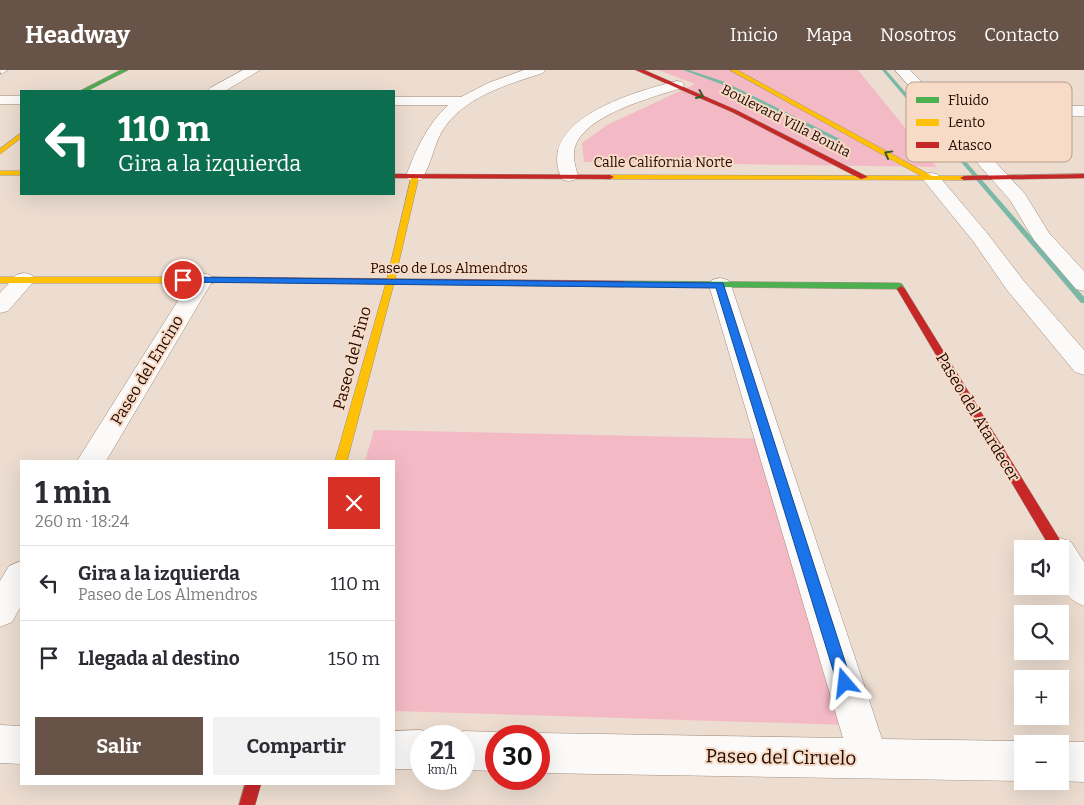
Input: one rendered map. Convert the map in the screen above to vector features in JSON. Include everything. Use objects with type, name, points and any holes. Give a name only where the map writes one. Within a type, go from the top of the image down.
[{"type":"street","points":[[85,90],[125,70]]},
{"type":"street","points":[[217,90],[252,70]]},
{"type":"street","points":[[415,176],[422,151],[430,135],[450,110],[461,101],[500,82],[538,70]]},
{"type":"street","name":"Boulevard Villa Bonita","points":[[639,70],[734,111],[864,177]]},
{"type":"street","name":"Boulevard Villa Bonita","points":[[733,70],[931,178]]},
{"type":"street","points":[[902,70],[913,82]]},
{"type":"street","points":[[482,74],[500,82]]},
{"type":"street","points":[[569,176],[565,158],[568,144],[573,135],[585,124],[614,108],[677,85]]},
{"type":"street","points":[[0,100],[20,100]]},
{"type":"street","points":[[395,101],[461,101]]},
{"type":"street","points":[[0,152],[20,136]]},
{"type":"street","points":[[986,162],[1018,198],[1041,236],[1084,284]]},
{"type":"street","points":[[0,173],[20,173]]},
{"type":"street","name":"Calle California Norte","points":[[395,176],[1001,178]]},
{"type":"street","name":"Paseo del Pino","points":[[341,460],[390,283],[415,176]]},
{"type":"street","points":[[1001,178],[1084,176]]},
{"type":"street","points":[[931,178],[980,237],[1015,284],[1084,366]]},
{"type":"street","name":"Paseo de Los Almendros","points":[[0,280],[899,286]]},
{"type":"street","points":[[0,306],[24,280]]},
{"type":"street","name":"Paseo del Encino","points":[[93,460],[202,280]]},
{"type":"street","points":[[720,285],[869,759]]},
{"type":"street","name":"Paseo del Atardecer","points":[[899,286],[1053,540]]},
{"type":"street","name":"Paseo del Atardecer","points":[[1069,566],[1084,591]]},
{"type":"street","points":[[0,611],[20,578]]},
{"type":"street","points":[[0,744],[20,745]]},
{"type":"street","points":[[395,750],[410,750]]},
{"type":"street","name":"Paseo del Ciruelo","points":[[550,752],[1014,762]]},
{"type":"street","points":[[1069,762],[1084,762]]},
{"type":"street","points":[[247,805],[253,785]]},
{"type":"shaded area","points":[[658,70],[858,70],[906,129],[906,162],[933,162],[937,167],[584,162],[582,143],[607,125],[695,84]]},
{"type":"shaded area","points":[[374,430],[770,439],[848,725],[395,711],[395,460],[365,460]]},
{"type":"waterway","points":[[685,70],[723,83],[839,140]]},
{"type":"waterway","points":[[884,70],[906,96]]},
{"type":"waterway","points":[[965,162],[1084,301]]},
{"type":"traffic: fast","points":[[85,90],[125,70]]},
{"type":"traffic: fast","points":[[624,284],[899,286],[901,289]]},
{"type":"traffic: slow","points":[[733,70],[931,178]]},
{"type":"traffic: slow","points":[[0,152],[20,136]]},
{"type":"traffic: slow","points":[[0,173],[20,173]]},
{"type":"traffic: slow","points":[[341,460],[390,283],[415,176]]},
{"type":"traffic: slow","points":[[610,177],[964,178]]},
{"type":"traffic: slow","points":[[0,280],[214,280]]},
{"type":"traffic: jam","points":[[639,70],[734,111],[864,177]]},
{"type":"traffic: jam","points":[[395,176],[610,177]]},
{"type":"traffic: jam","points":[[964,178],[1084,176]]},
{"type":"traffic: jam","points":[[214,280],[624,284]]},
{"type":"traffic: jam","points":[[901,289],[1053,540]]},
{"type":"traffic: jam","points":[[247,805],[253,785]]},
{"type":"route","points":[[183,280],[720,285],[845,683]]}]
